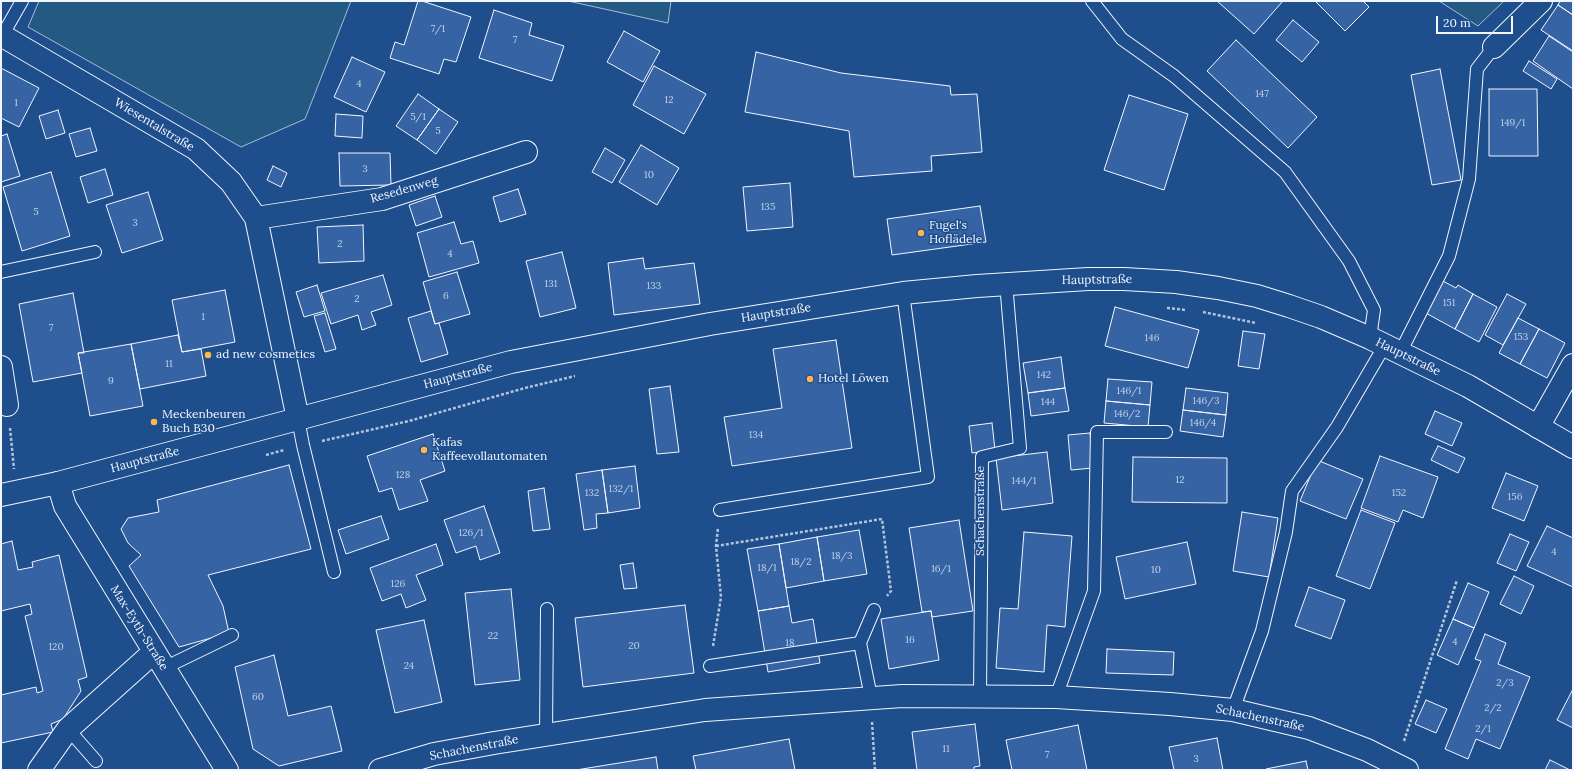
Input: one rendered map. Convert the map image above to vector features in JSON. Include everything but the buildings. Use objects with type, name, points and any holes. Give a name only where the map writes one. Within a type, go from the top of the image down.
[{"type":"street","points":[[1494,47],[1541,1]]},
{"type":"street","name":"Wiesentalstraße","points":[[2,36],[196,149],[231,182],[256,218],[298,419]]},
{"type":"street","name":"Resedenweg","points":[[256,218],[382,199],[526,152]]},
{"type":"street","name":"Hauptstraße","points":[[9,493],[58,483],[511,362],[710,324],[903,293],[1006,283],[1088,279],[1124,278],[1176,282],[1211,287],[1257,296],[1321,317],[1468,386],[1573,447]]},
{"type":"street","points":[[1538,427],[1573,365]]},
{"type":"street","points":[[1,367],[7,405]]},
{"type":"street","name":"Max-Eyth-Straße","points":[[58,483],[65,506],[227,770]]},
{"type":"street","points":[[39,770],[68,729],[159,660]]},
{"type":"street","name":"Schachenstraße","points":[[380,770],[434,754],[494,743],[705,710],[871,697],[902,696],[1056,697],[1170,704],[1232,710],[1309,728],[1368,750],[1402,767]]},
{"type":"lane","points":[[2,36],[22,1]]},
{"type":"lane","points":[[1092,1],[1122,39],[1174,76],[1285,172],[1349,261],[1374,310],[1385,346]]},
{"type":"lane","points":[[1232,710],[1262,631],[1286,532],[1292,491],[1338,427],[1385,346],[1449,256],[1469,179],[1477,69],[1494,47]]},
{"type":"lane","points":[[1,272],[95,252]]},
{"type":"lane","name":"Schachenstraße","points":[[980,697],[982,457],[1020,448],[1006,283]]},
{"type":"lane","points":[[720,510],[928,477],[903,293]]},
{"type":"lane","points":[[298,419],[334,572]]},
{"type":"lane","points":[[1056,697],[1094,591],[1097,432],[1166,432]]},
{"type":"lane","points":[[546,735],[547,609]]},
{"type":"lane","points":[[871,697],[860,643],[874,610]]},
{"type":"lane","points":[[159,660],[232,635]]},
{"type":"lane","points":[[710,666],[860,643]]},
{"type":"lane","points":[[68,729],[96,761]]},
{"type":"path","points":[[1160,307],[1190,310]]},
{"type":"path","points":[[1198,311],[1258,324]]},
{"type":"path","points":[[266,455],[409,421],[525,388],[579,376]]},
{"type":"path","points":[[7,405],[14,468],[9,493]]},
{"type":"path","points":[[8,470],[22,467]]},
{"type":"path","points":[[710,666],[721,597],[716,546],[720,510]]},
{"type":"path","points":[[716,546],[882,519],[891,591],[874,610]]},
{"type":"path","points":[[1402,767],[1457,580]]},
{"type":"path","points":[[871,697],[876,770]]},
{"type":"shaded area","points":[[39,1],[351,1],[305,119],[241,147],[28,27]]},
{"type":"shaded area","points":[[568,1],[671,1],[668,23]]},
{"type":"shaded area","points":[[1439,1],[1504,1],[1478,26]]},
{"type":"place","name":"Fugel's Hoflädele","points":[[921,233]]},
{"type":"place","name":"ad new cosmetics","points":[[208,355]]},
{"type":"place","name":"Hotel Löwen","points":[[810,379]]},
{"type":"place","name":"Meckenbeuren Buch B30","points":[[154,422]]},
{"type":"place","name":"Kafas Kaffeevollautomaten","points":[[424,450]]}]
